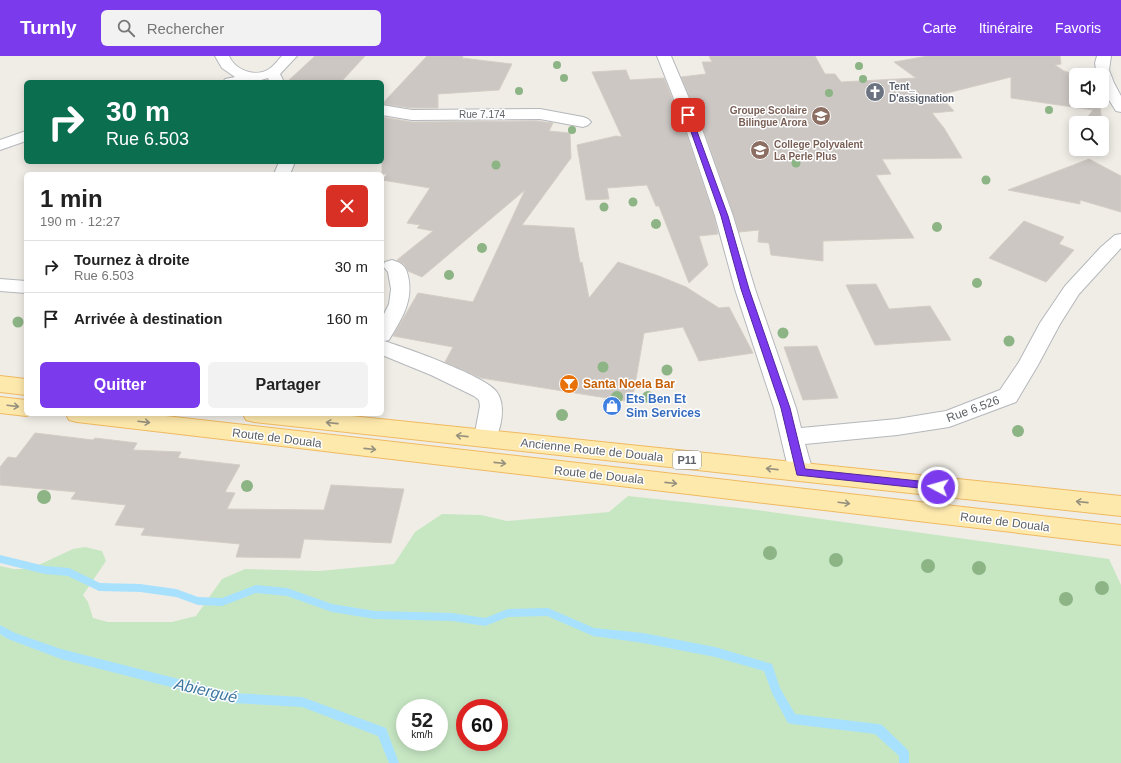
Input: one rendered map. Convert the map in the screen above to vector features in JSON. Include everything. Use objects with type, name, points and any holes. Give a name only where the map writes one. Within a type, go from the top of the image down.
[{"type":"main road","points":[[0,384],[24,387]]},
{"type":"main road","points":[[0,405],[24,408]]},
{"type":"main road","name":"Route de Douala","points":[[95,416],[1121,535]]},
{"type":"main road","name":"Ancienne Route de Douala","points":[[273,416],[1121,506]]},
{"type":"street","points":[[222,56],[231,78],[275,78],[290,56]]},
{"type":"street","points":[[664,56],[691,122],[724,216],[745,289],[785,408],[801,472]]},
{"type":"street","points":[[1104,56],[1103,68],[1106,83],[1121,108]]},
{"type":"street","name":"Rue 7.174","points":[[384,110],[412,115],[540,114],[583,122]]},
{"type":"street","points":[[0,145],[24,137]]},
{"type":"street","name":"Rue 6.526","points":[[793,437],[898,427],[949,419],[1008,396],[1028,365],[1050,323],[1072,290],[1107,251],[1121,239]]},
{"type":"street","points":[[384,332],[398,307],[402,290],[397,269],[392,266]]},
{"type":"street","points":[[0,285],[24,287]]},
{"type":"street","points":[[384,349],[422,363],[474,386],[488,396],[491,407],[485,438]]},
{"type":"green space","points":[[628,496],[749,509],[1109,559],[1121,585],[1121,763],[0,763],[0,566],[14,569],[30,569],[73,549],[85,547],[102,551],[106,561],[83,595],[88,602],[93,618],[108,622],[172,622],[196,616],[222,579],[245,569],[319,571],[394,564],[415,532],[442,514],[481,515],[507,521],[609,512]]},
{"type":"building","points":[[315,56],[365,56],[343,80],[289,80]]},
{"type":"building","points":[[427,56],[463,56],[462,58],[512,64],[499,90],[438,94],[438,108],[412,108],[384,104],[384,102]]},
{"type":"building","points":[[709,56],[815,56],[825,74],[835,74],[841,82],[916,78],[894,62],[928,56],[1060,56],[1061,64],[1055,65],[1069,73],[1069,106],[1011,98],[1011,77],[939,95],[954,111],[932,113],[944,128],[962,158],[882,159],[891,174],[876,175],[914,238],[823,241],[823,261],[771,255],[769,243],[758,242],[759,230],[739,232],[703,128],[681,77],[706,74],[702,62],[712,62]]},
{"type":"building","points":[[626,70],[630,80],[664,78],[685,130],[714,216],[718,234],[699,236],[708,265],[689,283],[659,206],[656,206],[647,185],[607,188],[609,199],[586,200],[577,145],[616,136],[622,137],[592,72]]},
{"type":"building","points":[[1079,108],[1100,108],[1101,116],[1088,116],[1093,110]]},
{"type":"building","points":[[384,117],[412,122],[536,121],[553,123],[549,131],[570,133],[571,158],[522,225],[574,228],[580,263],[582,262],[589,298],[618,262],[686,287],[719,308],[729,307],[753,353],[699,361],[683,327],[644,333],[632,402],[481,378],[445,362],[453,347],[393,336],[418,293],[473,302],[525,190],[422,277],[408,271],[404,264],[397,260],[433,231],[417,228],[420,225],[407,223],[430,188],[384,180],[387,174],[382,172],[382,164],[384,164]]},
{"type":"building","points":[[1089,159],[1121,176],[1121,212],[1080,200],[1080,204],[1008,190]]},
{"type":"building","points":[[1024,221],[1064,237],[1059,244],[1074,250],[1046,282],[989,258]]},
{"type":"building","points":[[876,284],[889,309],[930,306],[951,340],[875,345],[846,285]]},
{"type":"building","points":[[817,346],[838,398],[803,400],[784,347]]},
{"type":"building","points":[[35,433],[93,440],[95,438],[137,443],[133,450],[181,452],[178,458],[240,465],[225,492],[235,493],[227,509],[324,510],[331,485],[404,489],[391,543],[304,539],[300,558],[236,557],[240,544],[141,535],[145,528],[115,525],[126,505],[71,499],[76,492],[0,485],[0,467],[8,457],[16,458]]},
{"type":"waterway","points":[[0,559],[45,570],[69,572],[99,587],[140,588],[176,593],[198,601],[222,602],[256,589],[287,592],[332,608],[375,615],[452,617],[485,622],[508,613],[548,612],[593,632],[643,638],[715,652],[768,667],[776,690],[792,719],[878,729],[904,754],[904,763]]},
{"type":"waterway","name":"Abiergué","points":[[0,629],[12,636],[61,654],[233,698],[302,702],[382,732],[394,763]]},
{"type":"place","name":"Tent_ D'assignation","points":[[875,92]]},
{"type":"place","name":"Groupe Scolaire Bilingue Arora","points":[[821,116]]},
{"type":"place","name":"College Polyvalent La Perle Plus","points":[[760,150]]},
{"type":"place","name":"Santa Noela Bar","points":[[569,384]]},
{"type":"place","name":"Ets Ben Et Sim Services","points":[[612,406]]},
{"type":"route","points":[[688,115],[724,216],[745,289],[785,408],[801,472],[938,487]]}]
